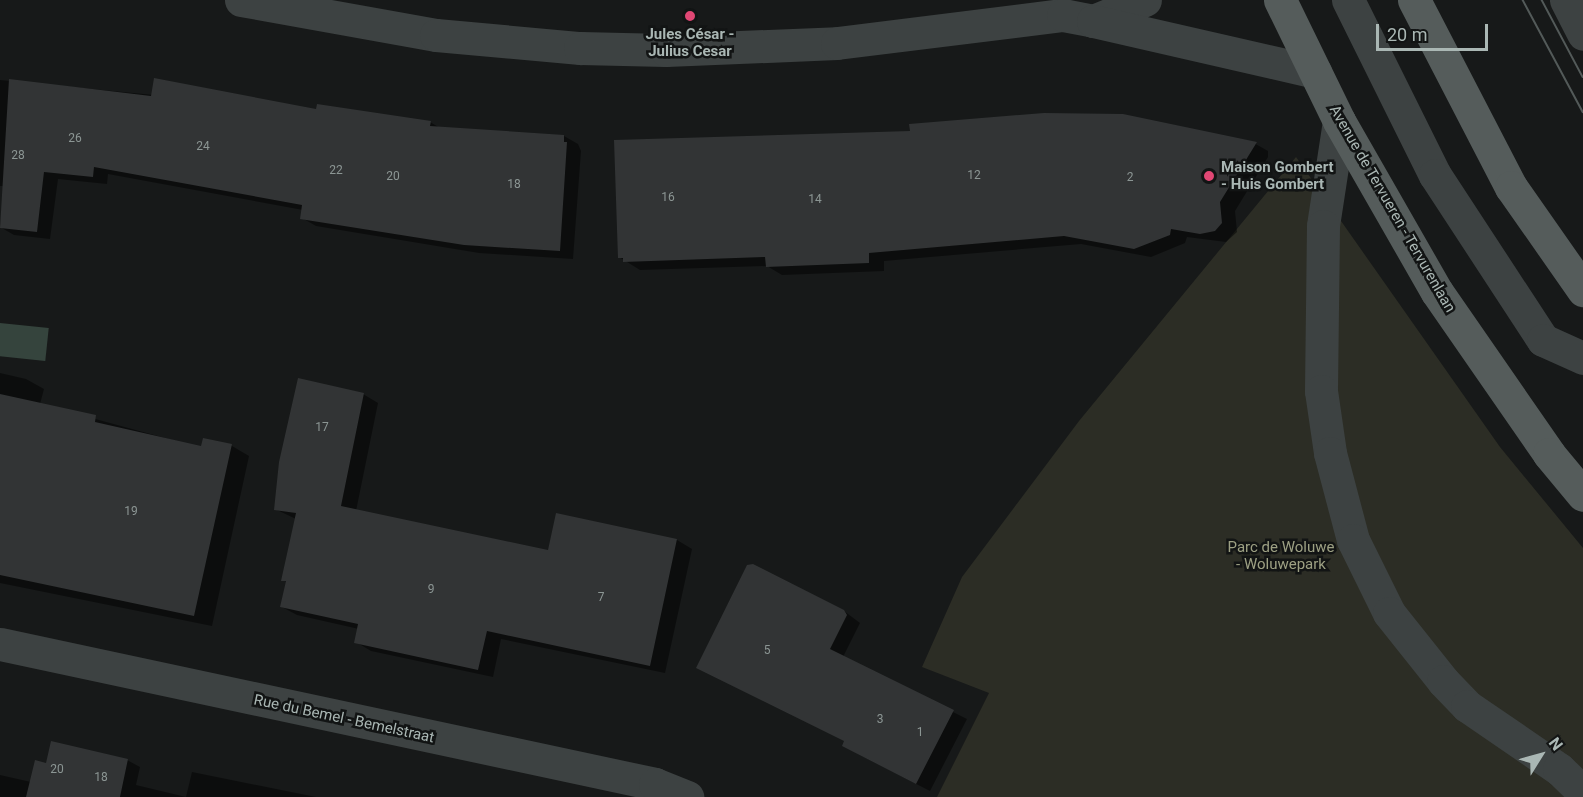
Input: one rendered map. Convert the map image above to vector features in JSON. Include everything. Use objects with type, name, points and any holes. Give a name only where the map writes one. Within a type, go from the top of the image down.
[{"type":"main road","name":"Avenue de Tervueren - Tervurenlaan","points":[[1280,0],[1339,121],[1437,292],[1549,454],[1583,495]]},
{"type":"main road","points":[[1414,0],[1511,187],[1583,290]]},
{"type":"street","points":[[242,0],[436,35],[591,49],[837,43],[1079,12],[1145,0]]},
{"type":"street","points":[[1348,0],[1435,175],[1530,320],[1552,346],[1583,358]]},
{"type":"street","points":[[1566,0],[1583,34]]},
{"type":"street","points":[[1079,12],[1315,72]]},
{"type":"street","points":[[1339,121],[1323,225],[1321,391],[1330,453],[1353,540],[1389,613],[1443,681],[1467,706],[1550,762],[1583,792]]},
{"type":"street","name":"Rue du Bemel - Bemelstraat","points":[[0,644],[656,783],[687,797]]},
{"type":"green space","name":"Parc de Woluwe - Woluwepark","points":[[1296,157],[1500,447],[1583,548],[1583,797],[937,797],[989,693],[922,667],[962,577],[1079,421]]},
{"type":"shaded area","points":[[0,323],[49,328],[45,361],[0,356]]},
{"type":"building","points":[[154,78],[316,109],[317,104],[431,121],[430,126],[564,135],[564,142],[567,142],[560,251],[464,245],[300,219],[302,205],[94,167],[93,177],[44,172],[37,232],[0,228],[9,79],[151,96]]},
{"type":"building","points":[[1044,113],[1123,114],[1257,142],[1220,202],[1222,223],[1215,231],[1200,234],[1171,229],[1170,235],[1134,249],[1064,236],[869,253],[869,263],[766,267],[765,257],[623,262],[623,258],[618,258],[614,140],[910,131],[909,124]]},
{"type":"building","points":[[298,378],[364,393],[341,506],[548,550],[556,513],[677,539],[650,666],[487,631],[478,670],[354,643],[358,624],[280,607],[286,581],[281,581],[296,513],[274,510],[279,462]]},
{"type":"building","points":[[0,394],[96,415],[95,422],[201,446],[203,438],[232,444],[194,616],[0,575]]},
{"type":"building","points":[[753,564],[844,610],[847,615],[830,649],[954,710],[916,784],[842,746],[844,741],[696,668],[747,565]]},
{"type":"building","points":[[51,741],[128,759],[120,797],[26,797],[35,760],[46,763]]},
{"type":"tram line","points":[[1523,0],[1583,112]]},
{"type":"tram line","points":[[1542,0],[1583,77]]},
{"type":"place","name":"Jules César - Julius Cesar","points":[[690,16]]},
{"type":"place","name":"Maison Gombert - Huis Gombert","points":[[1209,176]]}]
